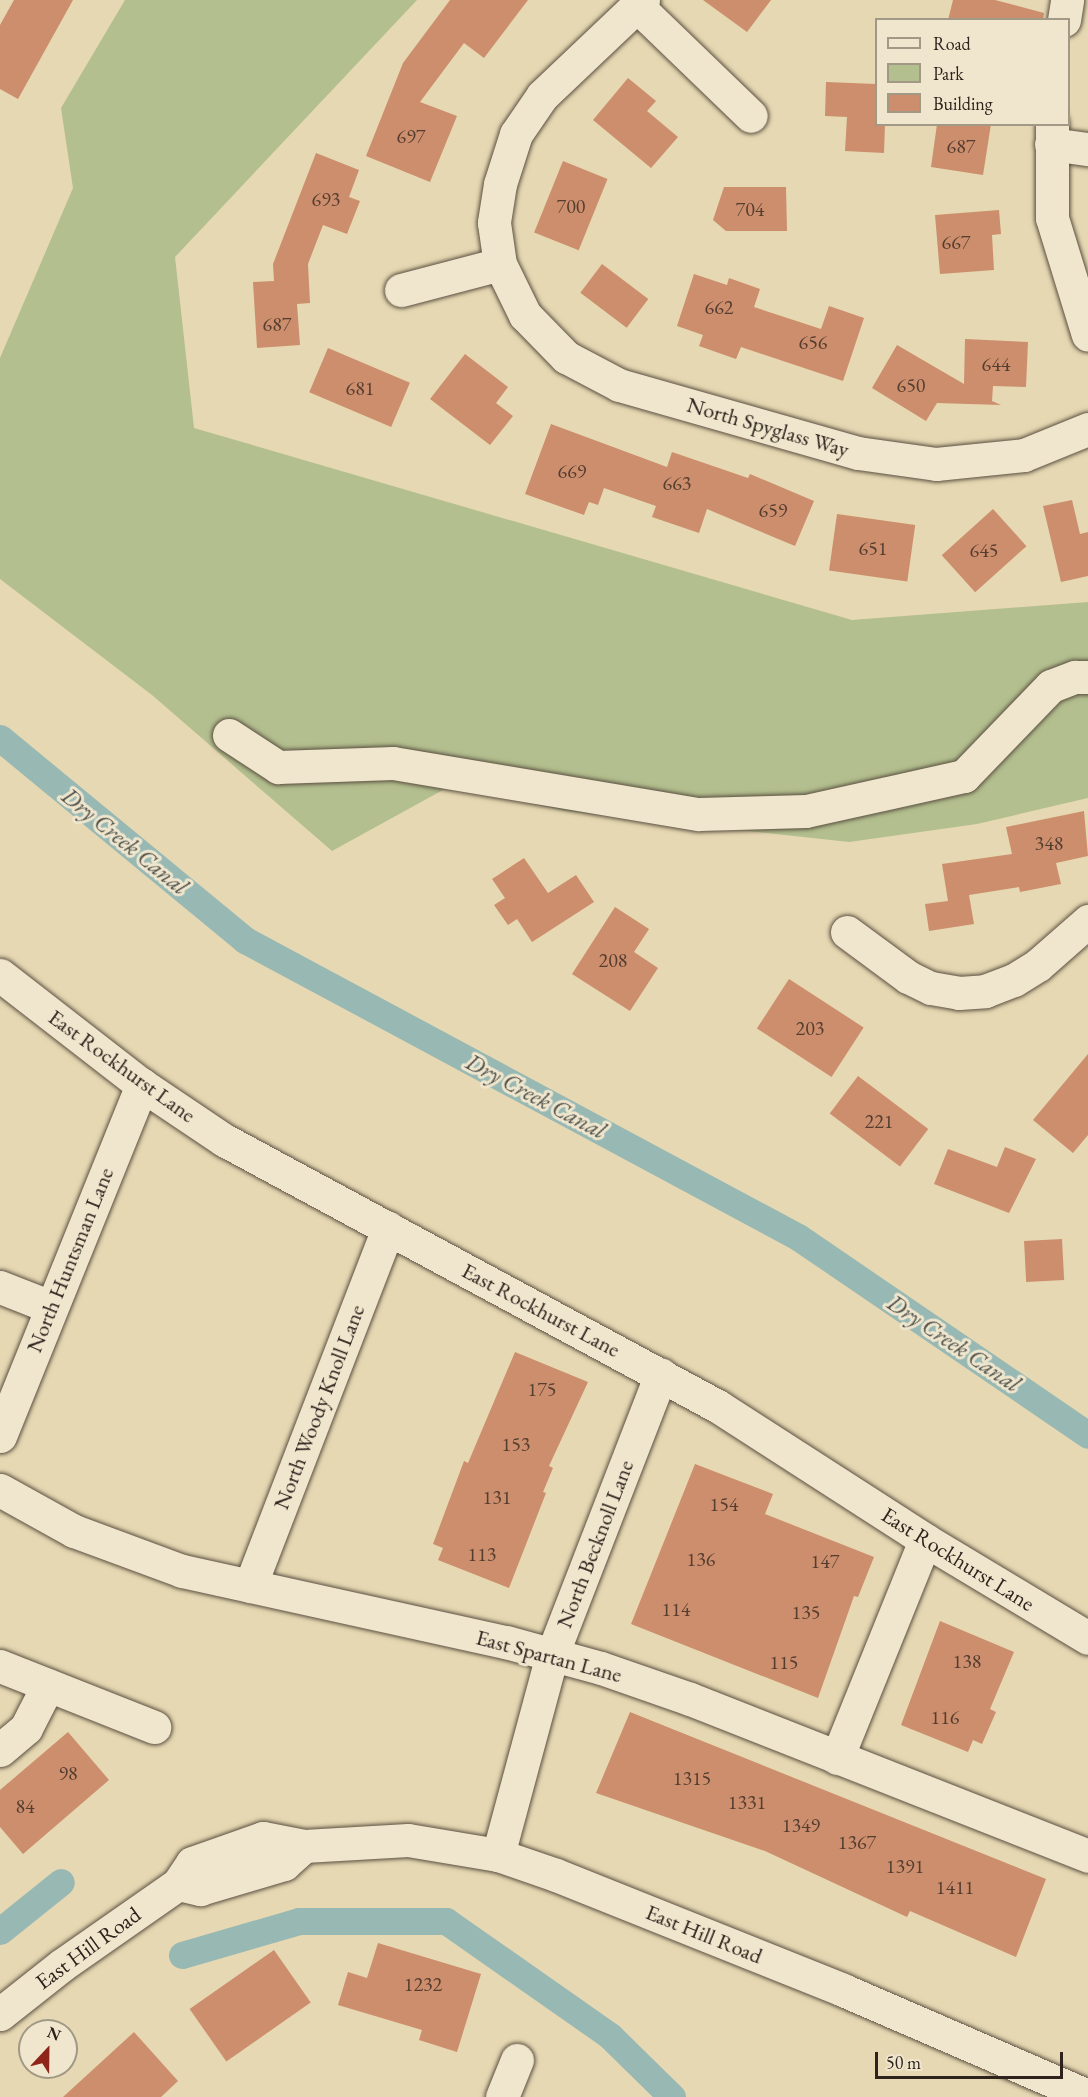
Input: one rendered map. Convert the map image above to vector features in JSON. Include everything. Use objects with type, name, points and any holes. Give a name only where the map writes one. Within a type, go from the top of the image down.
[{"type":"street","points":[[1064,18],[1067,0]]},
{"type":"street","name":"North Spyglass Way","points":[[751,116],[640,3],[542,96],[516,134],[500,184],[494,223],[500,264],[525,315],[566,357],[619,385],[858,453],[936,464],[1024,454],[1088,429]]},
{"type":"street","points":[[1088,149],[1052,134],[1052,218],[1088,335]]},
{"type":"street","points":[[401,290],[500,264]]},
{"type":"street","points":[[229,735],[279,767],[393,763],[699,814],[806,811],[964,776],[1051,686],[1068,678],[1088,677]]},
{"type":"street","points":[[847,932],[908,977],[931,988],[959,993],[985,991],[1014,980],[1038,965],[1088,921]]},
{"type":"street","name":"East Rockhurst Lane","points":[[0,975],[142,1085],[224,1140],[719,1407],[925,1540],[1088,1638]]},
{"type":"street","name":"North Huntsman Lane","points":[[0,1436],[142,1085]]},
{"type":"street","name":"North Woody Knoll Lane","points":[[250,1586],[388,1228]]},
{"type":"street","points":[[0,1287],[51,1307]]},
{"type":"street","name":"North Becknoll Lane","points":[[498,1855],[552,1654],[661,1374]]},
{"type":"street","name":"East Spartan Lane","points":[[0,1490],[56,1522],[125,1551],[182,1571],[552,1654],[690,1699],[1088,1856]]},
{"type":"street","points":[[837,1758],[925,1540]]},
{"type":"street","points":[[0,1666],[154,1727]]},
{"type":"street","points":[[0,1750],[26,1728],[48,1685]]},
{"type":"street","name":"East Hill Road","points":[[0,2014],[62,1965],[178,1884],[192,1863],[263,1838],[304,1846],[408,1840],[498,1855],[843,1990],[1088,2096]]},
{"type":"street","points":[[502,2097],[518,2060]]},
{"type":"green space","points":[[125,0],[417,0],[175,257],[194,428],[852,620],[1088,602],[1088,798],[977,824],[849,842],[565,811],[452,785],[332,851],[152,695],[0,579],[0,358],[73,188],[61,108]]},
{"type":"building","points":[[14,0],[73,0],[18,99],[0,89],[0,25]]},
{"type":"building","points":[[450,0],[528,0],[484,58],[464,43],[420,102],[457,116],[430,182],[366,156],[403,63]]},
{"type":"building","points":[[703,0],[771,0],[747,32]]},
{"type":"building","points":[[953,0],[995,0],[1044,13],[1043,18],[948,18]]},
{"type":"building","points":[[628,78],[656,101],[647,111],[678,137],[651,168],[593,120]]},
{"type":"building","points":[[826,82],[875,84],[875,126],[885,126],[884,153],[845,151],[847,117],[825,116]]},
{"type":"building","points":[[937,126],[991,126],[983,175],[931,167]]},
{"type":"building","points":[[316,153],[359,170],[349,197],[360,201],[347,234],[323,225],[308,264],[310,303],[297,304],[300,345],[257,348],[253,282],[274,281],[273,264]]},
{"type":"building","points":[[563,161],[608,179],[579,250],[534,232]]},
{"type":"building","points":[[724,187],[786,187],[787,231],[726,231],[713,220]]},
{"type":"building","points":[[999,210],[1001,234],[992,235],[994,270],[940,274],[935,215]]},
{"type":"building","points":[[602,264],[648,299],[627,328],[580,293]]},
{"type":"building","points":[[694,274],[727,285],[729,278],[760,289],[754,307],[821,329],[829,306],[864,318],[843,381],[741,347],[736,359],[699,346],[703,335],[677,326]]},
{"type":"building","points":[[965,339],[1028,342],[1026,387],[993,386],[992,401],[1001,405],[937,403],[926,421],[872,388],[897,345],[964,384]]},
{"type":"building","points":[[328,348],[410,383],[391,427],[309,392]]},
{"type":"building","points":[[465,354],[508,387],[496,403],[513,416],[490,445],[430,399]]},
{"type":"building","points":[[551,424],[667,467],[672,452],[748,478],[750,474],[814,501],[795,546],[707,509],[699,533],[652,517],[656,506],[604,488],[598,505],[589,502],[584,515],[525,494]]},
{"type":"building","points":[[1072,500],[1080,534],[1088,532],[1088,576],[1061,582],[1043,506]]},
{"type":"building","points":[[993,509],[1026,546],[975,592],[942,555]]},
{"type":"building","points":[[837,514],[915,525],[907,581],[829,570]]},
{"type":"building","points":[[1084,811],[1088,856],[1056,863],[1061,884],[1020,892],[1019,887],[969,895],[974,924],[929,931],[925,904],[948,901],[942,864],[1012,854],[1006,827]]},
{"type":"building","points":[[524,858],[548,893],[576,875],[594,902],[532,942],[517,919],[508,925],[494,905],[505,898],[492,879]]},
{"type":"building","points":[[615,907],[649,929],[634,952],[658,968],[630,1011],[572,974]]},
{"type":"building","points":[[789,979],[864,1027],[832,1077],[757,1028]]},
{"type":"building","points":[[1088,1054],[1088,1135],[1073,1153],[1033,1120]]},
{"type":"building","points":[[858,1076],[928,1129],[900,1166],[830,1114]]},
{"type":"building","points":[[1005,1147],[1036,1159],[1009,1213],[934,1184],[948,1149],[997,1167]]},
{"type":"building","points":[[1062,1239],[1064,1280],[1026,1282],[1024,1241]]},
{"type":"building","points":[[515,1352],[588,1382],[549,1466],[553,1468],[543,1492],[546,1493],[509,1588],[438,1560],[443,1548],[433,1544],[464,1461],[468,1463]]},
{"type":"building","points":[[695,1464],[773,1494],[765,1514],[874,1557],[858,1597],[854,1596],[818,1698],[631,1624]]},
{"type":"building","points":[[940,1621],[1014,1652],[990,1709],[996,1712],[982,1744],[973,1740],[968,1752],[901,1725]]},
{"type":"building","points":[[630,1712],[1046,1879],[1016,1957],[910,1911],[907,1917],[765,1851],[596,1793]]},
{"type":"building","points":[[68,1732],[109,1780],[23,1854],[0,1827],[0,1790]]},
{"type":"building","points":[[378,1943],[481,1974],[457,2052],[419,2040],[422,2030],[338,2005],[348,1972],[367,1978]]},
{"type":"building","points":[[274,1950],[311,2002],[226,2062],[190,2009]]},
{"type":"building","points":[[134,2032],[178,2081],[161,2097],[63,2097]]},
{"type":"waterway","name":"Dry Creek Canal","points":[[0,738],[245,940],[798,1237],[1088,1435]]},
{"type":"waterway","points":[[0,1931],[61,1882]]},
{"type":"waterway","points":[[182,1955],[299,1921],[446,1921],[610,2036],[672,2097]]}]
